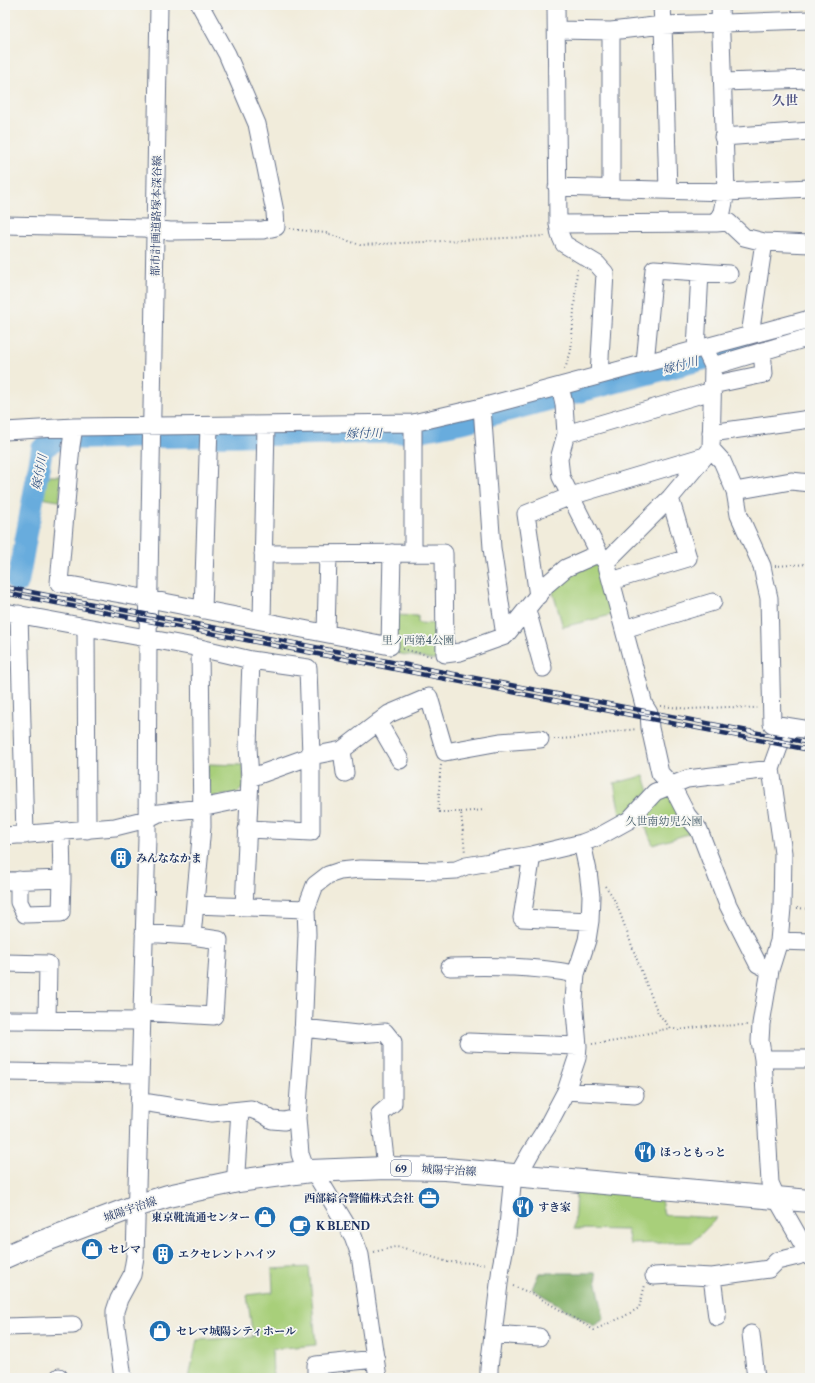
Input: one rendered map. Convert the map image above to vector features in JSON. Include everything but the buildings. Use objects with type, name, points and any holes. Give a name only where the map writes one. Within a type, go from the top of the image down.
[{"type":"main road","name":"城陽宇治線","points":[[5,1257],[136,1206],[174,1195],[238,1181],[310,1171],[386,1168],[445,1169],[810,1201]]},
{"type":"street","name":"都市計画道路塚本深谷線","points":[[123,1378],[115,1311],[134,1268],[147,819],[148,639],[159,5]]},
{"type":"street","points":[[5,225],[156,230],[263,230],[276,227],[275,212],[257,124],[227,54],[200,5]]},
{"type":"street","points":[[556,5],[557,186],[559,230],[564,244],[597,264],[605,273],[599,375]]},
{"type":"street","points":[[662,5],[668,190]]},
{"type":"street","points":[[716,223],[722,212],[726,192],[723,137],[723,82],[720,5]]},
{"type":"street","points":[[556,30],[611,31],[663,25],[810,20]]},
{"type":"street","points":[[611,31],[611,188]]},
{"type":"street","points":[[723,82],[810,79]]},
{"type":"street","points":[[723,137],[810,131]]},
{"type":"street","points":[[557,186],[726,192],[810,188]]},
{"type":"street","points":[[559,230],[728,222],[744,237],[764,242],[810,244]]},
{"type":"street","points":[[750,335],[764,242]]},
{"type":"street","points":[[645,363],[654,269],[729,274]]},
{"type":"street","points":[[603,558],[670,498],[708,453],[712,433],[713,366],[700,348],[700,272]]},
{"type":"street","points":[[5,433],[74,428],[152,426],[208,433],[413,430],[482,407],[810,319]]},
{"type":"street","points":[[713,366],[810,337]]},
{"type":"street","points":[[566,434],[712,388],[764,374],[762,352]]},
{"type":"street","points":[[560,386],[564,404],[566,434],[559,459],[561,477],[603,558],[611,581],[644,705],[649,713],[650,728],[660,773],[672,786],[687,814],[699,830],[728,905],[758,964],[770,970]]},
{"type":"street","points":[[482,407],[492,548],[505,636]]},
{"type":"street","points":[[712,433],[810,419]]},
{"type":"street","points":[[74,428],[58,583],[149,599],[390,646],[392,553]]},
{"type":"street","points":[[413,430],[413,553]]},
{"type":"street","points":[[203,610],[208,433]]},
{"type":"street","points":[[262,621],[266,433]]},
{"type":"street","points":[[538,596],[526,514],[571,496],[708,453],[722,460],[735,491],[739,515],[762,566],[769,598],[772,724],[810,730]]},
{"type":"street","points":[[735,491],[791,481],[810,483]]},
{"type":"street","points":[[611,581],[688,558],[670,498]]},
{"type":"street","points":[[263,554],[444,553],[445,654],[460,652],[505,636],[546,586],[566,568],[593,556],[603,558]]},
{"type":"street","points":[[326,633],[328,554]]},
{"type":"street","points":[[624,629],[713,602]]},
{"type":"street","points":[[527,610],[544,668]]},
{"type":"street","points":[[25,835],[12,613],[200,648],[251,660],[308,668],[311,756],[310,832],[247,829]]},
{"type":"street","points":[[86,627],[87,830]]},
{"type":"street","points":[[192,936],[202,827],[200,648]]},
{"type":"street","points":[[244,907],[250,778],[248,747],[251,660]]},
{"type":"street","points":[[250,778],[311,756],[342,750],[388,714],[429,697],[445,752],[500,742],[540,739]]},
{"type":"street","points":[[378,722],[400,760]]},
{"type":"street","points":[[654,1276],[672,1275],[712,1277],[769,1269],[777,1261],[809,1254],[777,1199],[770,1183],[763,1059],[760,1041],[761,1024],[770,970],[779,941],[782,908],[784,852],[771,769],[780,744],[792,727]]},
{"type":"street","points":[[342,750],[345,773]]},
{"type":"street","points":[[378,1378],[360,1255],[353,1236],[318,1178],[304,1165],[300,1154],[298,1118],[307,934],[306,909],[315,885],[328,875],[340,871],[360,869],[456,870],[466,866],[532,855],[582,843],[600,836],[629,820],[655,792],[687,779],[771,769]]},
{"type":"street","points":[[5,836],[115,827],[147,819],[159,813],[201,808],[249,798]]},
{"type":"street","points":[[61,832],[62,880],[61,913],[25,914],[12,881],[62,880]]},
{"type":"street","points":[[489,1378],[500,1273],[516,1175],[547,1127],[566,1091],[577,1058],[578,1046],[574,1000],[576,974],[587,940],[590,921],[591,896],[588,871],[582,843]]},
{"type":"street","points":[[532,855],[522,918],[590,921]]},
{"type":"street","points":[[195,905],[306,909]]},
{"type":"street","points":[[5,1020],[214,1016],[219,940],[144,932]]},
{"type":"street","points":[[779,941],[810,942]]},
{"type":"street","points":[[5,963],[48,964],[47,1020]]},
{"type":"street","points":[[450,967],[519,966],[548,968],[576,974]]},
{"type":"street","points":[[303,1028],[357,1034],[385,1032],[393,1042],[393,1103],[380,1114],[386,1168]]},
{"type":"street","points":[[468,1042],[578,1046]]},
{"type":"street","points":[[763,1059],[810,1059]]},
{"type":"street","points":[[5,1072],[140,1074]]},
{"type":"street","points":[[566,1091],[635,1095]]},
{"type":"street","points":[[139,1103],[156,1104],[212,1113],[251,1109],[272,1120],[284,1121],[298,1118]]},
{"type":"street","points":[[238,1181],[236,1172],[240,1110]]},
{"type":"street","points":[[712,1277],[717,1317]]},
{"type":"street","points":[[5,1327],[73,1324]]},
{"type":"street","points":[[493,1334],[540,1337]]},
{"type":"street","points":[[751,1334],[756,1378]]},
{"type":"street","points":[[316,1378],[316,1365],[376,1359]]},
{"type":"path","points":[[276,227],[326,233],[360,245],[559,230]]},
{"type":"path","points":[[560,386],[571,351],[578,252]]},
{"type":"path","points":[[762,566],[810,564]]},
{"type":"path","points":[[390,646],[439,658],[445,654]]},
{"type":"path","points":[[644,705],[690,709],[728,707],[772,708]]},
{"type":"path","points":[[540,739],[586,738],[610,732],[650,728]]},
{"type":"path","points":[[445,752],[440,772],[438,812],[485,810]]},
{"type":"path","points":[[462,812],[466,866]]},
{"type":"path","points":[[588,871],[600,879],[612,895],[658,1013],[670,1028]]},
{"type":"path","points":[[578,1046],[616,1041],[670,1028],[679,1030],[705,1026],[761,1024]]},
{"type":"path","points":[[360,1255],[395,1247],[404,1248],[448,1262],[474,1262],[500,1273],[594,1330],[639,1308],[644,1286],[654,1276]]},
{"type":"green space","points":[[43,476],[62,476],[59,501],[40,498]]},
{"type":"green space","points":[[599,562],[615,614],[563,627],[552,589],[568,576]]},
{"type":"green space","name":"里ノ西第4公園","points":[[395,615],[418,616],[418,623],[439,624],[439,658],[434,660],[395,653]]},
{"type":"green space","points":[[208,764],[243,765],[244,787],[236,794],[207,797]]},
{"type":"green space","points":[[644,776],[649,791],[621,819],[614,783]]},
{"type":"green space","name":"久世南幼児公園","points":[[671,790],[694,832],[653,845],[640,814]]},
{"type":"green space","points":[[576,1190],[660,1195],[664,1215],[717,1218],[693,1242],[630,1244],[627,1230],[574,1229]]},
{"type":"green space","points":[[309,1267],[316,1345],[272,1349],[273,1378],[189,1378],[197,1340],[253,1337],[247,1295],[273,1292],[272,1269]]},
{"type":"green space","points":[[539,1273],[595,1273],[604,1319],[594,1326],[532,1289]]},
{"type":"waterway","name":"嫁付川","points":[[18,582],[42,449],[52,442],[63,439],[415,432],[464,422],[704,359],[810,327]]},
{"type":"railway","points":[[5,587],[810,743]]},
{"type":"railway","points":[[5,593],[810,750]]},
{"type":"place","name":"みんななかま","points":[[121,858]]},
{"type":"place","name":"ほっともっと","points":[[645,1152]]},
{"type":"place","name":"西部綜合警備株式会社","points":[[429,1198]]},
{"type":"place","name":"すき家","points":[[523,1207]]},
{"type":"place","name":"東京靴流通センター","points":[[265,1217]]},
{"type":"place","name":"K BLEND","points":[[300,1226]]},
{"type":"place","name":"セレマ","points":[[92,1249]]},
{"type":"place","name":"エクセレントハイツ","points":[[163,1254]]},
{"type":"place","name":"セレマ城陽シティホール","points":[[160,1331]]},
{"type":"district","name":"久世","points":[[785,100]]}]
